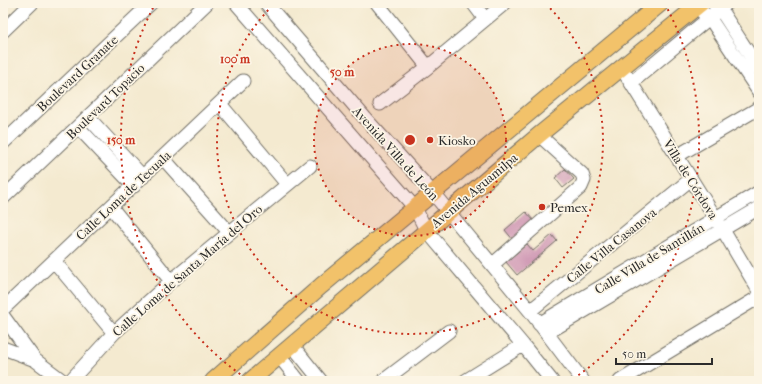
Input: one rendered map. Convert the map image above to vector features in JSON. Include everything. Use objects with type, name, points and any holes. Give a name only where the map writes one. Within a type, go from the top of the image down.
[{"type":"main road","name":"Avenida Aguamilpa","points":[[213,381],[321,286],[656,7],[666,3]]},
{"type":"main road","name":"Avenida Aguamilpa","points":[[250,381],[539,135],[699,5]]},
{"type":"street","points":[[3,31],[32,3]]},
{"type":"street","name":"Boulevard Granate","points":[[3,143],[151,3]]},
{"type":"street","name":"Boulevard Topacio","points":[[3,198],[207,3]]},
{"type":"street","name":"Avenida Villa de León","points":[[236,3],[415,208],[426,230],[552,381]]},
{"type":"street","name":"Avenida Villa de León","points":[[266,3],[365,118],[433,193],[530,310],[583,381]]},
{"type":"street","points":[[377,3],[428,67]]},
{"type":"street","points":[[473,3],[485,19]]},
{"type":"street","points":[[380,104],[428,67],[505,3]]},
{"type":"street","points":[[699,5],[709,17],[759,92]]},
{"type":"street","points":[[631,83],[709,17],[720,5],[759,69]]},
{"type":"street","name":"Villa de Córdova","points":[[621,68],[677,156],[759,291]]},
{"type":"street","name":"Calle Loma de Tecuala","points":[[3,309],[243,81]]},
{"type":"street","points":[[220,104],[287,184]]},
{"type":"street","points":[[677,156],[759,108]]},
{"type":"street","points":[[88,117],[138,181]]},
{"type":"street","points":[[78,127],[138,181]]},
{"type":"street","points":[[492,265],[581,187],[584,180],[582,174],[539,135]]},
{"type":"street","points":[[163,158],[229,232]]},
{"type":"street","name":"Calle Loma de Santa María del Oro","points":[[70,381],[114,332],[171,281],[310,166]]},
{"type":"street","name":"Calle Villa Casanova","points":[[530,310],[691,179]]},
{"type":"street","name":"Calle Villa de Santillán","points":[[543,328],[719,224],[759,192]]},
{"type":"street","points":[[111,207],[171,281]]},
{"type":"street","name":"Calle Villa de Santillán","points":[[719,224],[759,208]]},
{"type":"street","points":[[54,261],[114,332]]},
{"type":"street","points":[[620,381],[759,298]]},
{"type":"street","points":[[3,316],[36,360],[63,381]]},
{"type":"street","points":[[383,381],[450,331]]},
{"type":"street","points":[[292,345],[321,381]]},
{"type":"street","points":[[465,381],[523,345]]},
{"type":"street","points":[[3,348],[36,360]]},
{"type":"street","points":[[279,356],[299,381]]},
{"type":"building","points":[[565,169],[574,179],[563,188],[555,178]]},
{"type":"building","points":[[526,212],[535,222],[514,241],[505,230]]},
{"type":"building","points":[[552,235],[557,241],[517,275],[506,262],[527,244],[533,251]]},
{"type":"place","name":"Kiosko","points":[[430,140]]},
{"type":"place","name":"Pemex","points":[[542,207]]}]
